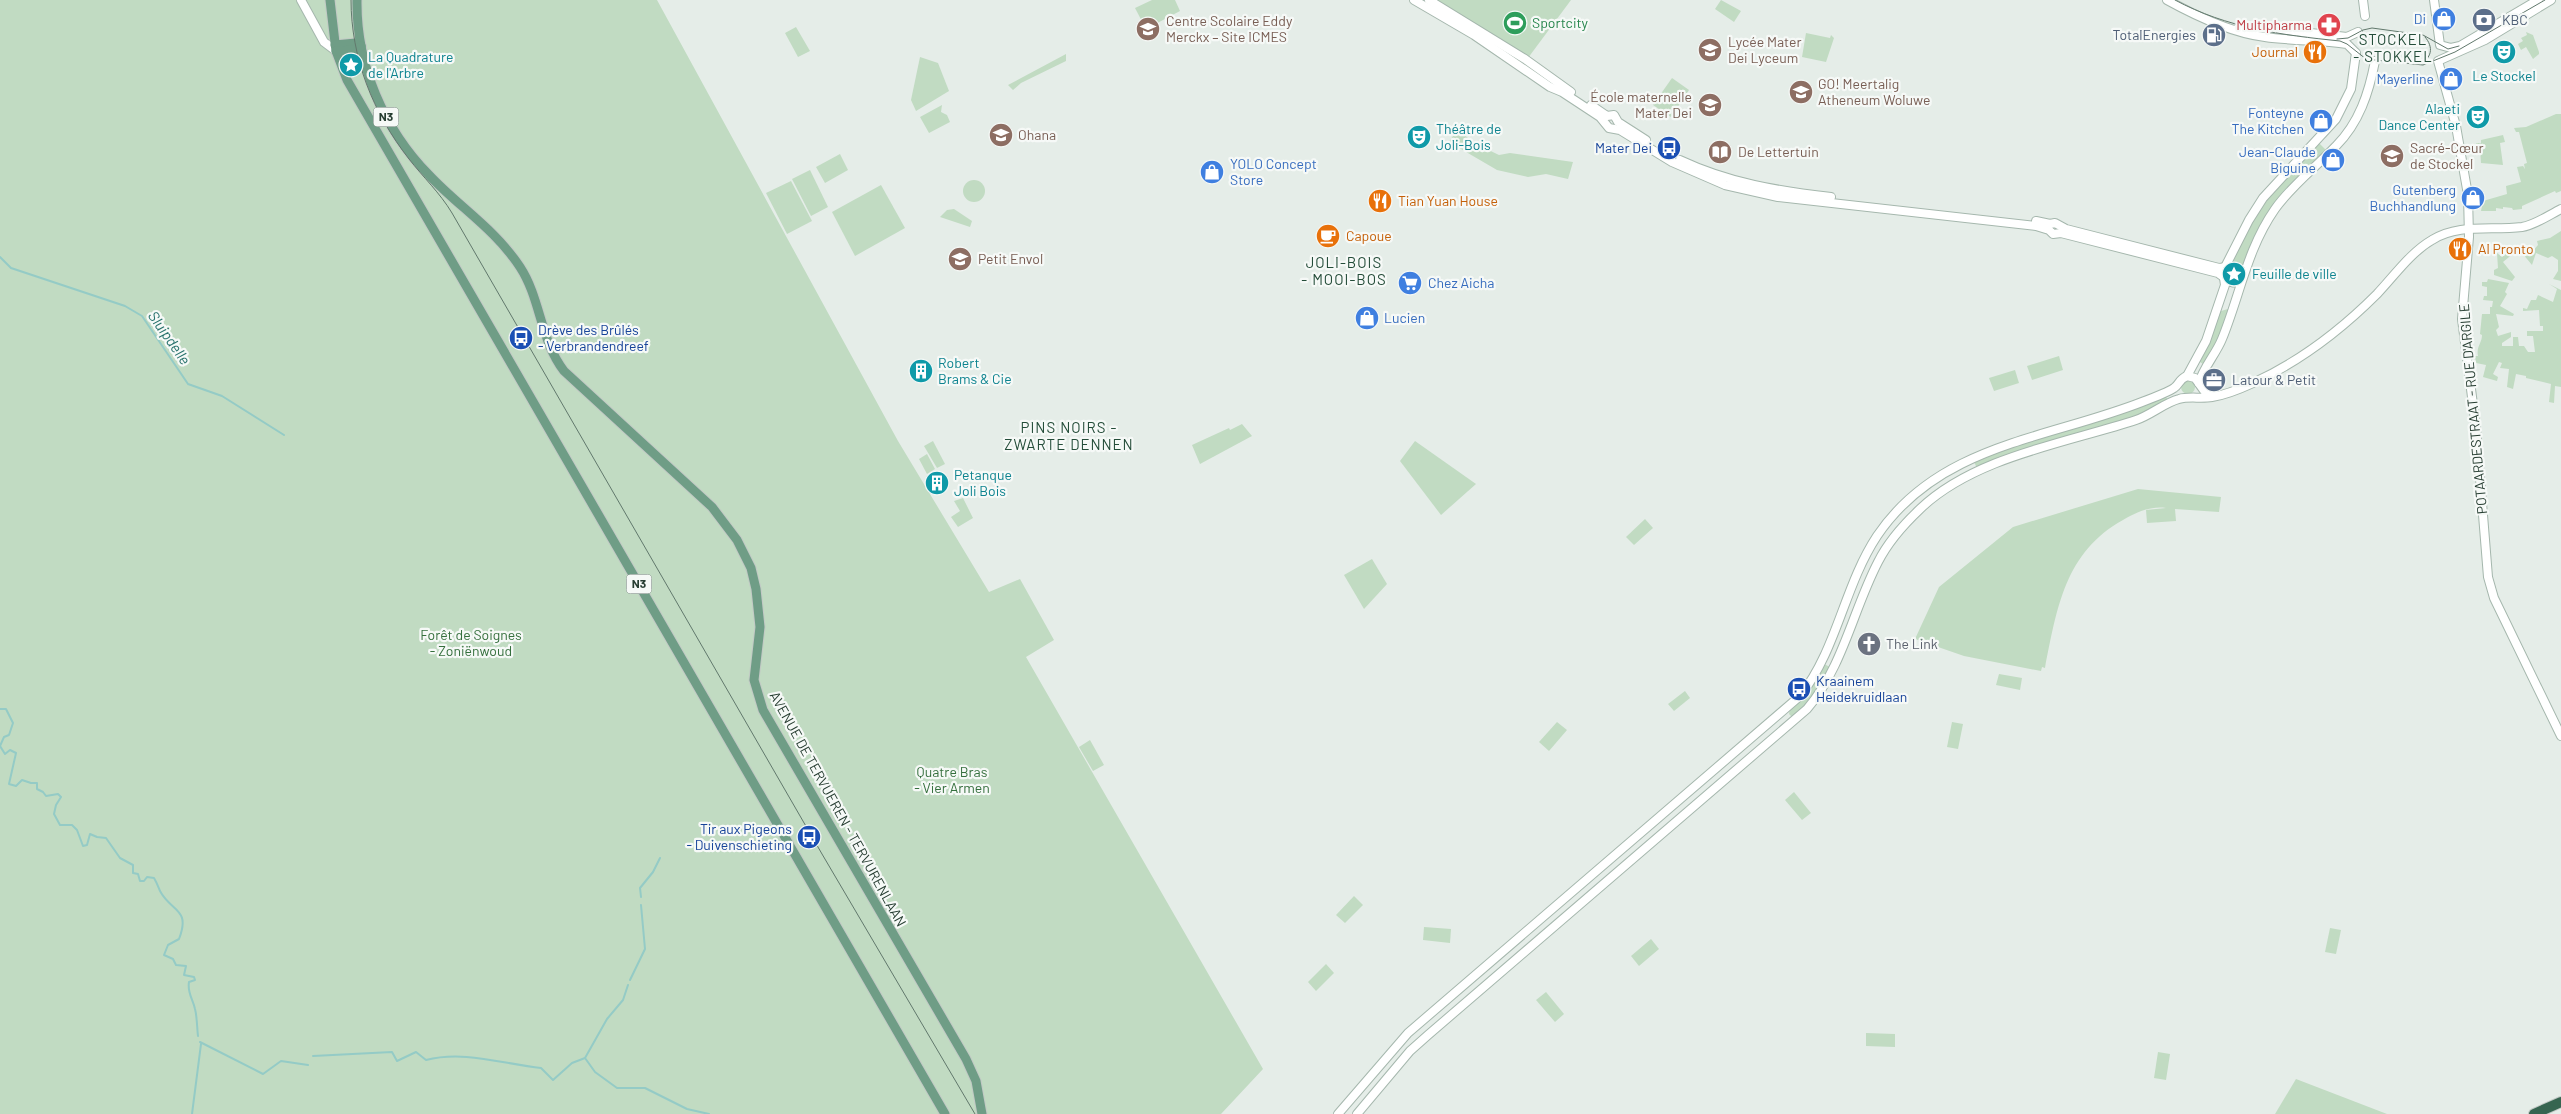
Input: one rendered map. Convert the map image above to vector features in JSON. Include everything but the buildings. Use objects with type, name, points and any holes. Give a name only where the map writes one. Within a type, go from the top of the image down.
[{"type":"highway","points":[[2534,1114],[2561,1102]]},
{"type":"main road","name":"N3","points":[[330,0],[335,48],[347,80],[945,1114]]},
{"type":"main road","name":"N3","points":[[356,0],[361,46]]},
{"type":"main road","points":[[335,48],[356,43],[361,46]]},
{"type":"main road","name":"AVENUE DE TERVUEREN - TERVURENLAAN","points":[[361,46],[378,100],[396,135],[429,175],[494,234],[521,269],[533,294],[550,348],[564,371],[712,508],[737,540],[750,568],[756,588],[760,627],[754,680],[763,710],[966,1059],[976,1081],[982,1114]]},
{"type":"street","points":[[301,0],[323,37],[335,48]]},
{"type":"street","points":[[1414,0],[1606,118]]},
{"type":"street","points":[[1429,0],[1525,60],[1606,118],[1607,127],[1616,125],[1700,175],[1759,194],[2050,227],[2053,234],[2059,230],[2219,268],[2231,266],[2239,268],[2242,277]]},
{"type":"street","points":[[1338,1114],[1408,1033],[1792,704],[1816,672],[1864,558],[1878,534],[1908,501],[1941,474],[1982,453],[2126,408],[2177,385],[2180,380],[2187,376],[2206,341],[2225,285],[2223,271],[2249,220],[2263,198],[2330,126],[2343,108],[2354,79],[2355,52],[2347,44],[2264,37],[2246,33],[2167,0]]},
{"type":"street","points":[[2363,0],[2365,16]]},
{"type":"street","points":[[2434,0],[2440,45],[2448,48],[2458,47],[2538,0]]},
{"type":"street","name":"POTAARDESTRAAT - RUE D'ARGILE","points":[[2551,0],[2485,40],[2439,60],[2457,130],[2468,196],[2469,229],[2462,319],[2476,428],[2488,577],[2494,598],[2561,736]]},
{"type":"street","points":[[317,28],[324,28],[331,24]]},
{"type":"street","points":[[2236,29],[2266,28],[2347,37],[2358,32]]},
{"type":"street","points":[[2196,396],[2224,336],[2242,277],[2255,244],[2277,207],[2336,147],[2352,127],[2368,92],[2375,61]]},
{"type":"street","points":[[1606,118],[1614,115],[1616,125]]},
{"type":"street","points":[[1356,1114],[1422,1041],[1807,709],[1821,691],[1835,666],[1873,573],[1888,545],[1919,509],[1946,487],[1988,466],[2138,419],[2183,398],[2189,399],[2196,396],[2212,397],[2265,377],[2309,353],[2337,331],[2426,244],[2449,232],[2525,226],[2561,209]]},
{"type":"street","points":[[2059,230],[2205,270],[2236,283],[2242,277]]},
{"type":"street","points":[[2187,376],[2195,378],[2208,394],[2221,394]]},
{"type":"street","points":[[2177,385],[2178,392],[2183,398]]},
{"type":"street","points":[[1843,608],[1856,614]]},
{"type":"green space","name":"Forêt de Soignes - Zoniënwoud","points":[[0,0],[657,0],[898,441],[989,592],[1020,579],[1054,640],[1026,657],[1263,1069],[1221,1114],[0,1114]]},
{"type":"green space","points":[[1152,0],[1175,0],[1180,11],[1146,29],[1135,8]]},
{"type":"green space","name":"Sportcity","points":[[1437,0],[1571,0],[1528,58]]},
{"type":"green space","points":[[1721,0],[1741,11],[1734,22],[1715,9]]},
{"type":"green space","points":[[796,27],[810,51],[798,57],[785,33]]},
{"type":"green space","points":[[2526,32],[2533,35],[2539,52],[2533,59],[2526,47],[2521,50],[2518,44],[2523,41],[2521,38],[2527,35]]},
{"type":"green space","points":[[1806,33],[1830,38],[1831,35],[1834,38],[1826,62],[1802,57]]},
{"type":"green space","points":[[1066,54],[1066,61],[1021,83],[1013,90],[1008,85]]},
{"type":"green space","points":[[920,57],[938,63],[949,91],[916,111],[911,100]]},
{"type":"green space","points":[[1672,78],[1689,90],[1671,117],[1653,105]]},
{"type":"green space","points":[[942,105],[941,112],[947,115],[950,122],[929,133],[920,117]]},
{"type":"green space","points":[[2556,114],[2561,114],[2561,191],[2556,193],[2555,191],[2522,206],[2522,209],[2513,210],[2512,208],[2503,207],[2503,209],[2496,208],[2496,211],[2481,211],[2483,201],[2507,194],[2506,186],[2521,182],[2517,167],[2523,166],[2525,169],[2524,164],[2527,163],[2519,132],[2516,132],[2514,128],[2526,127]]},
{"type":"green space","points":[[1457,130],[1478,145],[1499,155],[1510,153],[1573,162],[1568,179],[1546,174],[1528,177],[1497,170],[1449,142]]},
{"type":"green space","points":[[2503,135],[2505,142],[2500,143],[2503,165],[2481,163],[2480,149],[2474,149],[2473,146],[2476,146],[2476,143],[2481,143],[2481,140]]},
{"type":"green space","points":[[2318,142],[2327,151],[2288,191],[2244,266],[2232,263],[2237,245],[2255,213],[2279,183]]},
{"type":"green space","points":[[840,154],[848,170],[825,183],[816,167]]},
{"type":"green space","points":[[810,170],[828,207],[811,216],[792,179]]},
{"type":"green space","points":[[974,180],[982,183],[985,191],[982,199],[974,202],[966,199],[963,191],[966,183]]},
{"type":"green space","points":[[791,181],[812,221],[787,234],[766,193]]},
{"type":"green space","points":[[881,185],[905,228],[855,256],[832,212]]},
{"type":"green space","points":[[954,209],[972,221],[970,227],[940,217],[947,210]]},
{"type":"green space","points":[[2561,231],[2561,281],[2553,279],[2558,271],[2558,260],[2552,256],[2548,258],[2536,253],[2532,265],[2522,253],[2531,253],[2538,245],[2537,241],[2550,238]]},
{"type":"green space","points":[[2511,249],[2514,253],[2503,262],[2515,277],[2512,281],[2494,275],[2494,270],[2498,268],[2497,253],[2502,257]]},
{"type":"green space","points":[[2488,279],[2509,283],[2505,292],[2507,294],[2500,306],[2514,314],[2513,316],[2496,314],[2499,327],[2496,330],[2498,336],[2511,332],[2511,337],[2502,343],[2502,346],[2513,346],[2513,337],[2518,337],[2519,346],[2524,346],[2528,352],[2535,352],[2533,336],[2527,336],[2527,331],[2543,331],[2543,326],[2540,326],[2539,310],[2523,311],[2523,308],[2527,309],[2531,300],[2536,300],[2538,295],[2553,302],[2557,289],[2549,284],[2561,290],[2561,387],[2555,386],[2554,403],[2549,402],[2551,384],[2516,374],[2513,389],[2507,387],[2509,369],[2500,368],[2502,363],[2499,362],[2493,374],[2498,377],[2497,381],[2483,377],[2486,365],[2476,363],[2475,356],[2478,356],[2482,338],[2480,334],[2482,314],[2490,314],[2490,307],[2492,307],[2493,301],[2483,300],[2484,296],[2487,296],[2487,287],[2482,286],[2482,282],[2487,282]]},
{"type":"green space","points":[[2231,308],[2223,333],[2206,366],[2197,360],[2218,312]]},
{"type":"green space","points":[[2059,356],[2063,370],[2032,380],[2027,366]]},
{"type":"green space","points":[[2015,370],[2019,383],[1994,391],[1989,378]]},
{"type":"green space","points":[[2185,380],[2191,380],[2195,387],[2191,394],[2185,394],[2181,390],[2181,384]]},
{"type":"green space","points":[[2164,394],[2168,400],[2152,411],[1977,468],[1973,460]]},
{"type":"green space","points":[[1242,424],[1252,436],[1200,464],[1192,445]]},
{"type":"green space","points":[[933,441],[945,464],[937,468],[924,446]]},
{"type":"green space","points":[[1415,441],[1476,484],[1441,515],[1400,461]]},
{"type":"green space","points":[[927,454],[935,469],[927,474],[919,459]]},
{"type":"green space","points":[[2138,489],[2221,497],[2219,512],[2175,509],[2176,521],[2147,523],[2146,510],[2166,508],[2149,509],[2139,512],[2128,517],[2103,533],[2088,548],[2076,565],[2067,584],[2054,624],[2045,668],[2042,667],[2041,671],[1964,656],[1915,639],[1939,587],[2013,527]]},
{"type":"green space","points":[[963,498],[973,518],[958,527],[951,517],[960,511],[954,501]]},
{"type":"green space","points":[[1645,519],[1653,528],[1634,545],[1626,537]]},
{"type":"green space","points":[[1372,559],[1387,584],[1364,609],[1344,575]]},
{"type":"green space","points":[[1824,664],[1830,667],[1809,704],[1792,717],[1789,714],[1790,709]]},
{"type":"green space","points":[[1999,674],[2022,678],[2020,690],[1996,685]]},
{"type":"green space","points":[[1685,691],[1690,698],[1674,711],[1668,704]]},
{"type":"green space","points":[[1557,722],[1567,730],[1549,751],[1539,742]]},
{"type":"green space","points":[[1952,722],[1963,724],[1958,749],[1947,747]]},
{"type":"green space","points":[[1090,740],[1104,765],[1093,771],[1079,747]]},
{"type":"green space","points":[[1794,792],[1811,813],[1802,820],[1785,800]]},
{"type":"green space","points":[[1354,896],[1363,905],[1345,923],[1336,915]]},
{"type":"green space","points":[[1424,927],[1451,929],[1450,943],[1423,940]]},
{"type":"green space","points":[[2330,928],[2341,930],[2336,954],[2325,952]]},
{"type":"green space","points":[[1651,939],[1659,949],[1639,966],[1631,956]]},
{"type":"green space","points":[[1326,964],[1334,973],[1316,991],[1308,982]]},
{"type":"green space","points":[[1546,992],[1564,1014],[1555,1022],[1536,1000]]},
{"type":"green space","points":[[1866,1033],[1895,1034],[1895,1047],[1866,1046]]},
{"type":"green space","points":[[2158,1052],[2170,1054],[2166,1080],[2154,1078]]},
{"type":"green space","points":[[2296,1079],[2387,1114],[2275,1114]]},
{"type":"waterway","name":"Sluipdelle","points":[[0,257],[11,268],[125,306],[142,316],[188,384],[222,396],[284,435]]},
{"type":"waterway","points":[[0,709],[6,709],[13,723],[9,735],[4,737],[0,746],[5,754],[10,750],[16,753],[9,784],[16,786],[22,780],[37,783],[37,789],[46,796],[58,794],[61,797],[56,805],[54,814],[60,825],[72,825],[77,830],[83,846],[87,845],[90,834],[106,838],[120,858],[133,865],[133,873],[138,874],[140,881],[144,881],[147,877],[154,878],[164,898],[178,911],[183,921],[179,939],[168,945],[164,955],[173,959],[176,965],[186,966],[184,975],[194,977],[195,980],[189,982],[189,989],[196,1012],[198,1036]]},
{"type":"waterway","points":[[641,897],[640,888],[653,872],[660,858]]},
{"type":"waterway","points":[[630,980],[645,949],[641,905]]},
{"type":"waterway","points":[[313,1056],[392,1052],[397,1061],[416,1052],[426,1060],[440,1057],[469,1057],[541,1068],[553,1080],[572,1063],[585,1058],[607,1019],[623,1000],[628,985]]},
{"type":"waterway","points":[[200,1042],[263,1074],[281,1061],[308,1065]]},
{"type":"waterway","points":[[192,1114],[201,1044]]},
{"type":"waterway","points":[[585,1058],[595,1072],[617,1088],[645,1088],[687,1109],[709,1114]]},
{"type":"tram line","points":[[351,0],[352,22],[360,64],[366,84],[385,123],[409,159],[452,213],[822,854],[975,1114]]},
{"type":"tram line","points":[[2175,0],[2214,17],[2255,29],[2340,41],[2347,44],[2366,59],[2423,65],[2455,52],[2545,0]]},
{"type":"tram line","points":[[2337,39],[2348,38],[2363,30],[2372,28],[2423,35],[2448,49],[2459,46]]},
{"type":"tram line","points":[[2419,64],[2427,59],[2430,52],[2430,45],[2425,37]]},
{"type":"place","name":"Di","points":[[2444,19]]},
{"type":"place","name":"KBC","points":[[2484,20]]},
{"type":"place","name":"Sportcity","points":[[1515,23]]},
{"type":"place","name":"Multipharma","points":[[2329,25]]},
{"type":"place","name":"Centre Scolaire Eddy Merckx – Site ICMES","points":[[1148,29]]},
{"type":"place","name":"TotalEnergies","points":[[2214,35]]},
{"type":"place","name":"Lycée Mater Dei Lyceum","points":[[1710,50]]},
{"type":"place","name":"Journal","points":[[2315,52]]},
{"type":"place","name":"Le Stockel","points":[[2504,52]]},
{"type":"place","name":"La Quadrature de l'Arbre","points":[[351,65]]},
{"type":"place","name":"Mayerline","points":[[2451,79]]},
{"type":"place","name":"GO! Meertalig Atheneum Woluwe","points":[[1801,92]]},
{"type":"place","name":"École maternelle Mater Dei","points":[[1710,105]]},
{"type":"place","name":"Alaeti Dance Center","points":[[2478,117]]},
{"type":"place","name":"Fonteyne The Kitchen","points":[[2321,121]]},
{"type":"place","name":"Ohana","points":[[1001,135]]},
{"type":"place","name":"Théâtre de Joli-Bois","points":[[1419,137]]},
{"type":"place","name":"Mater Dei","points":[[1669,148]]},
{"type":"place","name":"De Lettertuin","points":[[1720,152]]},
{"type":"place","name":"Sacré-Cœur de Stockel","points":[[2392,156]]},
{"type":"place","name":"Jean-Claude Biguine","points":[[2333,160]]},
{"type":"place","name":"YOLO Concept Store","points":[[1212,172]]},
{"type":"place","name":"Gutenberg Buchhandlung","points":[[2473,198]]},
{"type":"place","name":"Tian Yuan House","points":[[1380,201]]},
{"type":"place","name":"Capoue","points":[[1328,236]]},
{"type":"place","name":"Al Pronto","points":[[2460,249]]},
{"type":"place","name":"Petit Envol","points":[[960,259]]},
{"type":"place","name":"Feuille de ville","points":[[2234,274]]},
{"type":"place","name":"Chez Aicha","points":[[1410,283]]},
{"type":"place","name":"Lucien","points":[[1367,318]]},
{"type":"place","name":"Drève des Brûlés - Verbrandendreef","points":[[521,338]]},
{"type":"place","name":"Robert Brams & Cie","points":[[921,371]]},
{"type":"place","name":"Latour & Petit","points":[[2214,380]]},
{"type":"place","name":"Petanque Joli Bois","points":[[937,483]]},
{"type":"place","name":"The Link","points":[[1869,644]]},
{"type":"place","name":"Kraainem Heidekruidlaan","points":[[1799,689]]},
{"type":"place","name":"Tir aux Pigeons - Duivenschieting","points":[[809,837]]},
{"type":"district","name":"STOCKEL - STOKKEL","points":[[2393,48]]},
{"type":"district","name":"JOLI-BOIS - MOOI-BOS","points":[[1344,272]]},
{"type":"district","name":"PINS NOIRS - ZWARTE DENNEN","points":[[1069,436]]},
{"type":"park label","name":"Quatre Bras - Vier Armen","points":[[952,780]]}]
